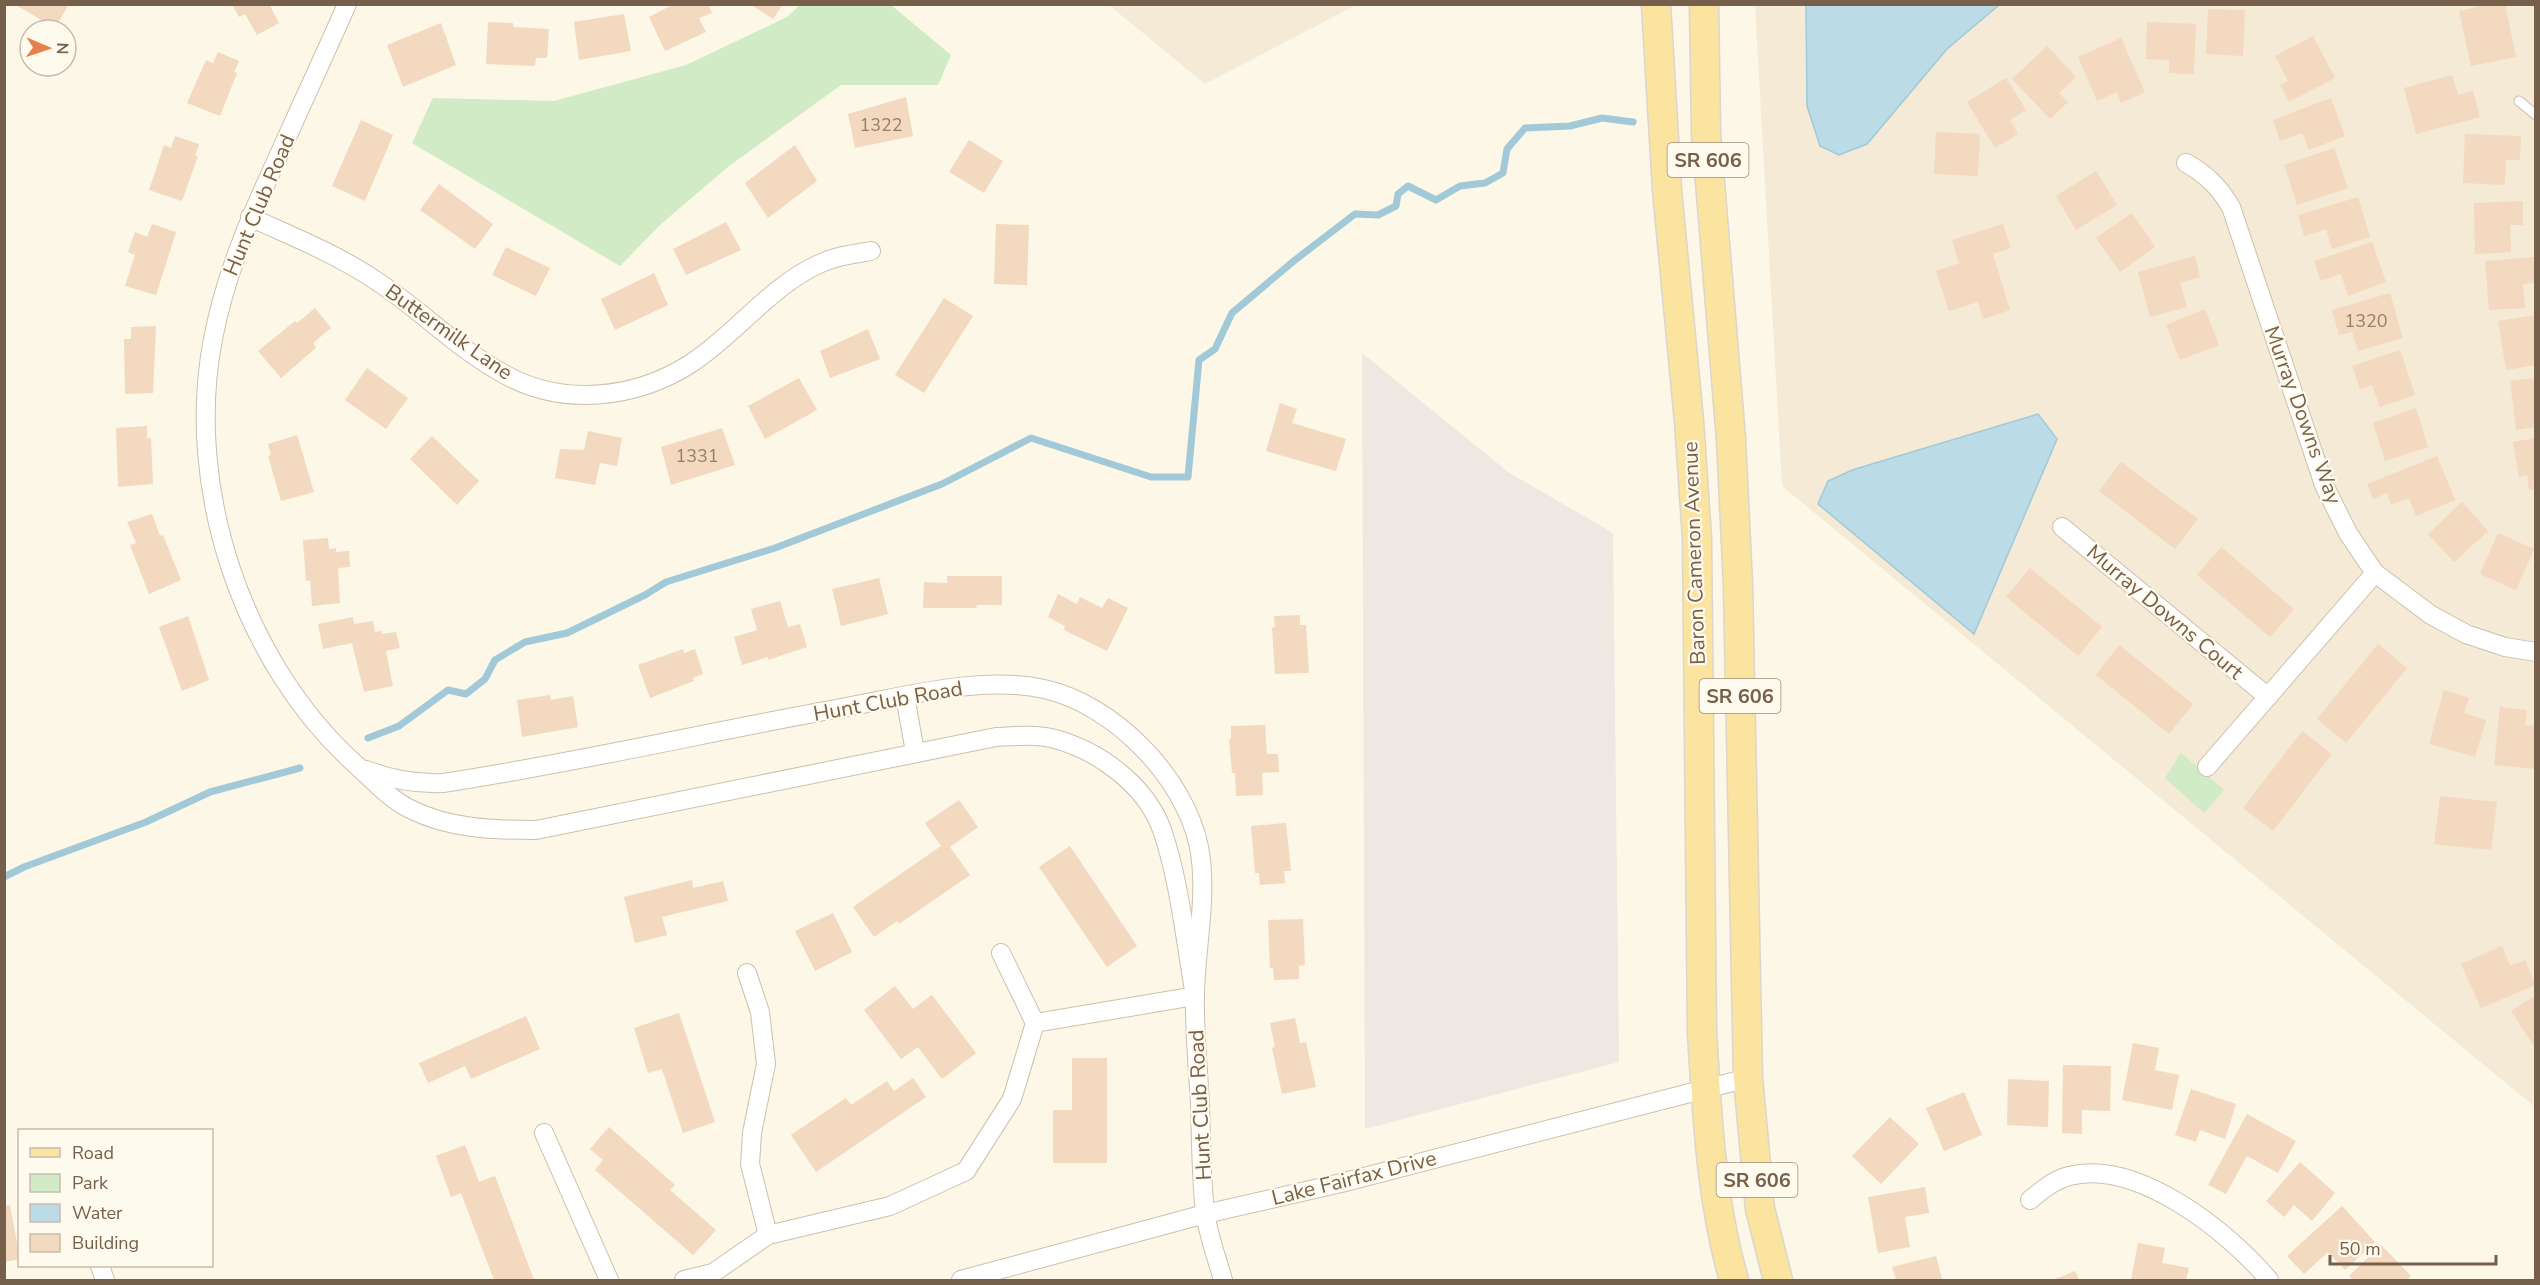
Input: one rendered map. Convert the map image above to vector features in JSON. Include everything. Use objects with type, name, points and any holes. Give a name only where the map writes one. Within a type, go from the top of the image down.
[{"type":"main road","name":"Baron Cameron Avenue","points":[[1656,4],[1667,190],[1697,538],[1702,1032],[1717,1194],[1728,1260],[1734,1281]]},
{"type":"main road","name":"Baron Cameron Avenue","points":[[1704,4],[1706,133],[1731,439],[1738,585],[1748,1078],[1760,1209],[1778,1281]]},
{"type":"street","name":"Hunt Club Road","points":[[347,4],[250,218],[225,287],[212,342],[207,390],[207,441],[212,493],[223,543],[237,588],[263,644],[288,686],[314,722],[383,792],[401,803],[448,823],[484,830],[536,830],[996,737],[1029,736],[1053,739],[1075,747],[1118,770],[1142,796],[1162,828],[1195,996]]},
{"type":"street","name":"Murray Downs Way","points":[[2186,163],[2202,172],[2220,189],[2231,207],[2324,485],[2348,533],[2375,573],[2431,615],[2466,634],[2505,647],[2535,652]]},
{"type":"street","name":"Buttermilk Lane","points":[[250,218],[337,257],[374,278],[481,360],[505,375],[534,387],[567,394],[599,395],[632,390],[663,380],[692,363],[802,274],[817,265],[841,256],[871,251]]},
{"type":"street","name":"Murray Downs Court","points":[[2062,527],[2268,697]]},
{"type":"street","points":[[2207,767],[2375,573]]},
{"type":"street","name":"Hunt Club Road","points":[[360,768],[399,781],[420,784],[443,783],[905,696],[964,687],[1008,684],[1044,689],[1068,696],[1092,708],[1120,727],[1148,753],[1173,786],[1189,817],[1199,846],[1202,883],[1195,996],[1205,1214],[1223,1281]]},
{"type":"street","points":[[905,696],[915,752]]},
{"type":"street","points":[[684,1281],[713,1273],[768,1235],[890,1206],[966,1171],[1012,1099],[1035,1023],[1001,953]]},
{"type":"street","points":[[747,973],[759,1012],[766,1064],[752,1134],[750,1164],[768,1235]]},
{"type":"street","points":[[1035,1023],[1195,996]]},
{"type":"street","name":"Lake Fairfax Drive","points":[[961,1281],[1205,1214],[1341,1183],[1748,1078]]},
{"type":"street","points":[[544,1133],[609,1281]]},
{"type":"street","points":[[2030,1200],[2047,1186],[2068,1176],[2091,1173],[2112,1176],[2152,1189],[2189,1209],[2221,1231],[2253,1261],[2269,1281]]},
{"type":"lane","points":[[2519,101],[2535,115]]},
{"type":"shaded area","points":[[1109,5],[1356,5],[1205,84]]},
{"type":"shaded area","points":[[1755,5],[2535,5],[2535,1107],[1782,486]]},
{"type":"shaded area","points":[[1362,353],[1508,472],[1613,533],[1619,1062],[1365,1129]]},
{"type":"green space","points":[[800,5],[891,5],[951,55],[938,85],[841,85],[729,166],[661,224],[620,266],[412,143],[433,98],[554,101],[686,65],[787,17]]},
{"type":"green space","points":[[2181,753],[2224,790],[2204,813],[2165,778]]},
{"type":"water","points":[[1806,4],[1999,5],[1947,49],[1867,144],[1839,155],[1820,146],[1807,106]]},
{"type":"water","points":[[2038,414],[2057,439],[1974,634],[1818,504],[1828,481],[1852,470]]},
{"type":"building","points":[[14,4],[69,4],[61,18],[38,18]]},
{"type":"building","points":[[232,4],[269,4],[279,23],[257,35],[245,14],[239,17]]},
{"type":"building","points":[[674,4],[708,4],[712,13],[699,18],[706,32],[665,51],[649,17]]},
{"type":"building","points":[[750,4],[783,4],[773,19]]},
{"type":"building","points":[[2490,4],[2505,4],[2516,57],[2471,66],[2459,11]]},
{"type":"building","points":[[2208,9],[2245,10],[2243,56],[2206,54]]},
{"type":"building","points":[[624,14],[631,51],[579,60],[574,22]]},
{"type":"building","points":[[488,22],[513,23],[513,27],[549,29],[547,58],[536,58],[535,66],[486,64]]},
{"type":"building","points":[[2147,22],[2196,24],[2194,74],[2169,73],[2169,60],[2146,59]]},
{"type":"building","points":[[441,23],[456,65],[403,87],[387,45]]},
{"type":"building","points":[[2313,36],[2335,78],[2289,102],[2280,85],[2288,81],[2275,56]]},
{"type":"building","points":[[2121,38],[2145,92],[2121,103],[2117,92],[2097,101],[2078,57]]},
{"type":"building","points":[[2047,46],[2076,77],[2059,93],[2068,102],[2050,119],[2012,79]]},
{"type":"building","points":[[218,52],[239,61],[234,72],[237,73],[220,116],[187,103],[206,60],[213,63]]},
{"type":"building","points":[[2452,75],[2458,95],[2473,91],[2480,117],[2416,134],[2404,88]]},
{"type":"building","points":[[2006,78],[2026,110],[2010,120],[2018,134],[1995,148],[1967,102]]},
{"type":"building","points":[[906,97],[913,136],[855,148],[848,114]]},
{"type":"building","points":[[2331,98],[2345,136],[2309,150],[2302,133],[2280,141],[2273,120]]},
{"type":"building","points":[[361,120],[393,135],[365,201],[332,186]]},
{"type":"building","points":[[1936,132],[1980,134],[1978,176],[1934,174]]},
{"type":"building","points":[[2465,134],[2521,136],[2520,160],[2506,160],[2505,185],[2463,183]]},
{"type":"building","points":[[175,136],[199,144],[195,156],[198,156],[182,201],[149,190],[164,145],[171,148]]},
{"type":"building","points":[[969,140],[1003,161],[984,193],[949,172]]},
{"type":"building","points":[[795,145],[817,181],[768,218],[745,183]]},
{"type":"building","points":[[2334,148],[2348,188],[2297,205],[2284,165]]},
{"type":"building","points":[[2096,171],[2117,205],[2076,230],[2056,196]]},
{"type":"building","points":[[439,184],[493,224],[475,249],[420,210]]},
{"type":"building","points":[[2358,197],[2370,237],[2332,249],[2326,229],[2304,236],[2298,215]]},
{"type":"building","points":[[2523,201],[2523,225],[2510,225],[2511,252],[2475,254],[2474,203]]},
{"type":"building","points":[[2132,213],[2155,247],[2120,272],[2096,238]]},
{"type":"building","points":[[726,222],[741,250],[686,275],[673,249]]},
{"type":"building","points":[[152,224],[176,232],[156,295],[125,286],[135,255],[128,252],[135,232],[147,237]]},
{"type":"building","points":[[996,224],[1029,225],[1027,285],[994,284]]},
{"type":"building","points":[[2003,224],[2011,248],[1993,254],[2010,310],[1983,319],[1978,302],[1949,311],[1936,271],[1959,263],[1952,240]]},
{"type":"building","points":[[2372,242],[2386,282],[2348,296],[2341,274],[2321,281],[2314,261]]},
{"type":"building","points":[[506,247],[550,268],[536,296],[492,275]]},
{"type":"building","points":[[2195,256],[2200,277],[2180,283],[2187,307],[2150,317],[2138,272]]},
{"type":"building","points":[[2534,257],[2536,283],[2523,284],[2525,308],[2489,310],[2485,261]]},
{"type":"building","points":[[654,273],[668,305],[615,330],[601,299]]},
{"type":"building","points":[[2390,293],[2403,338],[2358,351],[2352,332],[2339,335],[2332,310]]},
{"type":"building","points":[[944,298],[973,316],[924,393],[895,375]]},
{"type":"building","points":[[315,308],[331,328],[313,343],[316,348],[281,378],[258,351]]},
{"type":"building","points":[[2205,309],[2219,345],[2180,360],[2166,325]]},
{"type":"building","points":[[2536,315],[2536,365],[2506,370],[2498,321]]},
{"type":"building","points":[[156,326],[153,393],[125,394],[124,339],[131,339],[131,327]]},
{"type":"building","points":[[868,329],[880,359],[830,378],[820,351]]},
{"type":"building","points":[[2400,350],[2415,395],[2380,407],[2372,385],[2360,389],[2352,366]]},
{"type":"building","points":[[367,368],[408,398],[386,429],[345,400]]},
{"type":"building","points":[[799,378],[817,410],[765,439],[748,406]]},
{"type":"building","points":[[2536,378],[2536,427],[2516,430],[2510,381]]},
{"type":"building","points":[[1280,403],[1297,409],[1292,423],[1346,439],[1336,471],[1266,451]]},
{"type":"building","points":[[2416,408],[2428,447],[2385,461],[2373,423]]},
{"type":"building","points":[[147,426],[147,438],[151,438],[153,484],[118,487],[116,428]]},
{"type":"building","points":[[722,428],[735,465],[671,485],[661,447]]},
{"type":"building","points":[[588,431],[622,438],[617,466],[600,463],[595,485],[555,478],[560,449],[584,450]]},
{"type":"building","points":[[297,435],[314,492],[281,501],[268,456],[271,455],[268,444]]},
{"type":"building","points":[[432,436],[479,481],[457,505],[410,459]]},
{"type":"building","points":[[2536,438],[2536,489],[2529,490],[2527,475],[2519,477],[2513,442]]},
{"type":"building","points":[[2437,456],[2455,500],[2416,516],[2409,498],[2391,505],[2387,493],[2373,499],[2367,484]]},
{"type":"building","points":[[2121,462],[2198,519],[2175,549],[2099,491]]},
{"type":"building","points":[[2462,502],[2488,531],[2454,562],[2428,534]]},
{"type":"building","points":[[152,514],[181,580],[149,594],[130,545],[136,543],[127,522]]},
{"type":"building","points":[[2498,533],[2534,549],[2516,590],[2480,574]]},
{"type":"building","points":[[328,538],[329,549],[336,548],[336,552],[349,551],[350,567],[338,568],[340,603],[312,606],[310,580],[306,581],[303,540]]},
{"type":"building","points":[[2221,547],[2294,609],[2270,637],[2197,575]]},
{"type":"building","points":[[2030,568],[2102,627],[2078,656],[2006,597]]},
{"type":"building","points":[[947,576],[1002,576],[1002,605],[977,605],[976,608],[923,608],[924,582],[947,583]]},
{"type":"building","points":[[879,578],[888,614],[841,626],[832,589]]},
{"type":"building","points":[[1058,594],[1077,604],[1080,597],[1102,608],[1108,598],[1128,608],[1107,651],[1064,630],[1065,626],[1048,617]]},
{"type":"building","points":[[780,601],[788,627],[800,624],[807,647],[768,660],[768,657],[742,665],[734,637],[757,630],[751,609]]},
{"type":"building","points":[[1300,615],[1300,625],[1306,625],[1309,673],[1275,674],[1272,628],[1275,627],[1274,616]]},
{"type":"building","points":[[188,616],[209,680],[182,691],[159,627]]},
{"type":"building","points":[[353,617],[354,624],[373,621],[375,632],[382,631],[382,634],[396,632],[400,648],[386,651],[393,686],[364,692],[352,643],[323,649],[318,624]]},
{"type":"building","points":[[2378,644],[2407,668],[2346,743],[2317,719]]},
{"type":"building","points":[[2119,645],[2193,704],[2169,734],[2096,675]]},
{"type":"building","points":[[683,649],[684,653],[695,649],[703,674],[693,678],[694,681],[650,698],[638,665]]},
{"type":"building","points":[[2444,690],[2469,698],[2464,713],[2486,720],[2475,757],[2429,744]]},
{"type":"building","points":[[550,695],[551,700],[573,696],[578,727],[522,737],[517,700]]},
{"type":"building","points":[[2500,707],[2527,710],[2525,725],[2536,726],[2536,769],[2494,765]]},
{"type":"building","points":[[1265,725],[1267,754],[1278,754],[1279,772],[1262,773],[1263,795],[1236,796],[1235,773],[1232,773],[1229,739],[1231,739],[1231,726]]},
{"type":"building","points":[[2302,731],[2332,754],[2273,831],[2243,808]]},
{"type":"building","points":[[2440,796],[2497,802],[2491,850],[2434,844]]},
{"type":"building","points":[[959,800],[978,827],[950,847],[970,875],[899,924],[897,921],[874,937],[853,907],[941,846],[925,823]]},
{"type":"building","points":[[1286,823],[1291,871],[1284,871],[1285,883],[1260,885],[1259,873],[1255,873],[1251,826]]},
{"type":"building","points":[[1070,846],[1137,946],[1107,967],[1039,867]]},
{"type":"building","points":[[692,880],[693,888],[723,881],[728,901],[662,917],[667,935],[635,943],[624,897]]},
{"type":"building","points":[[833,913],[852,952],[815,971],[795,931]]},
{"type":"building","points":[[1303,919],[1305,965],[1299,966],[1299,979],[1274,980],[1273,968],[1270,968],[1268,920]]},
{"type":"building","points":[[2502,946],[2510,966],[2525,960],[2536,985],[2481,1008],[2461,964]]},
{"type":"building","points":[[895,986],[913,1009],[932,995],[976,1053],[942,1079],[918,1047],[901,1059],[864,1010]]},
{"type":"building","points":[[2536,995],[2536,1049],[2511,1011]]},
{"type":"building","points":[[679,1013],[715,1122],[683,1133],[662,1069],[648,1073],[634,1028]]},
{"type":"building","points":[[526,1016],[540,1049],[471,1079],[465,1066],[428,1083],[419,1063]]},
{"type":"building","points":[[1295,1018],[1300,1043],[1306,1042],[1316,1087],[1282,1094],[1272,1048],[1275,1047],[1270,1023]]},
{"type":"building","points":[[2133,1043],[2159,1048],[2155,1070],[2179,1075],[2172,1110],[2122,1100]]},
{"type":"building","points":[[1072,1058],[1107,1058],[1107,1163],[1053,1163],[1053,1110],[1072,1110]]},
{"type":"building","points":[[2063,1065],[2111,1066],[2110,1111],[2082,1110],[2082,1134],[2062,1133]]},
{"type":"building","points":[[913,1078],[926,1097],[816,1172],[791,1135],[846,1098],[851,1105],[887,1081],[894,1091]]},
{"type":"building","points":[[2008,1079],[2049,1081],[2048,1127],[2007,1125]]},
{"type":"building","points":[[2191,1089],[2236,1104],[2225,1139],[2200,1130],[2196,1142],[2175,1135]]},
{"type":"building","points":[[1964,1092],[1982,1135],[1944,1151],[1926,1108]]},
{"type":"building","points":[[2247,1114],[2296,1141],[2278,1173],[2247,1156],[2226,1194],[2208,1185]]},
{"type":"building","points":[[1890,1117],[1919,1144],[1881,1184],[1852,1156]]},
{"type":"building","points":[[609,1127],[675,1185],[670,1190],[716,1230],[693,1255],[595,1170],[603,1160],[590,1149]]},
{"type":"building","points":[[465,1145],[479,1182],[495,1176],[534,1280],[494,1280],[461,1193],[451,1197],[436,1156]]},
{"type":"building","points":[[2300,1162],[2335,1193],[2312,1221],[2294,1205],[2284,1217],[2266,1201]]},
{"type":"building","points":[[1925,1187],[1929,1213],[1905,1217],[1910,1247],[1878,1253],[1868,1197]]},
{"type":"building","points":[[10,1205],[18,1259],[4,1262],[4,1206]]},
{"type":"building","points":[[2342,1206],[2375,1242],[2345,1270],[2328,1252],[2304,1274],[2287,1256]]},
{"type":"building","points":[[2138,1243],[2165,1248],[2162,1263],[2189,1268],[2186,1280],[2131,1280]]},
{"type":"building","points":[[2381,1245],[2411,1276],[2407,1280],[2353,1280],[2349,1276]]},
{"type":"building","points":[[1936,1256],[1942,1279],[1896,1280],[1892,1267]]},
{"type":"building","points":[[2075,1271],[2079,1280],[2053,1280]]},
{"type":"waterway","points":[[368,738],[399,726],[448,690],[466,694],[485,679],[495,660],[525,642],[567,633],[645,595],[666,582],[775,548],[942,484],[1031,438],[1151,477],[1188,477],[1199,360],[1215,349],[1232,313],[1295,260],[1355,214],[1378,215],[1396,206],[1398,194],[1408,186],[1436,200],[1460,186],[1485,183],[1503,173],[1507,149],[1525,128],[1570,126],[1602,118],[1633,122]]},
{"type":"waterway","points":[[4,877],[24,867],[146,822],[210,792],[300,768]]}]
